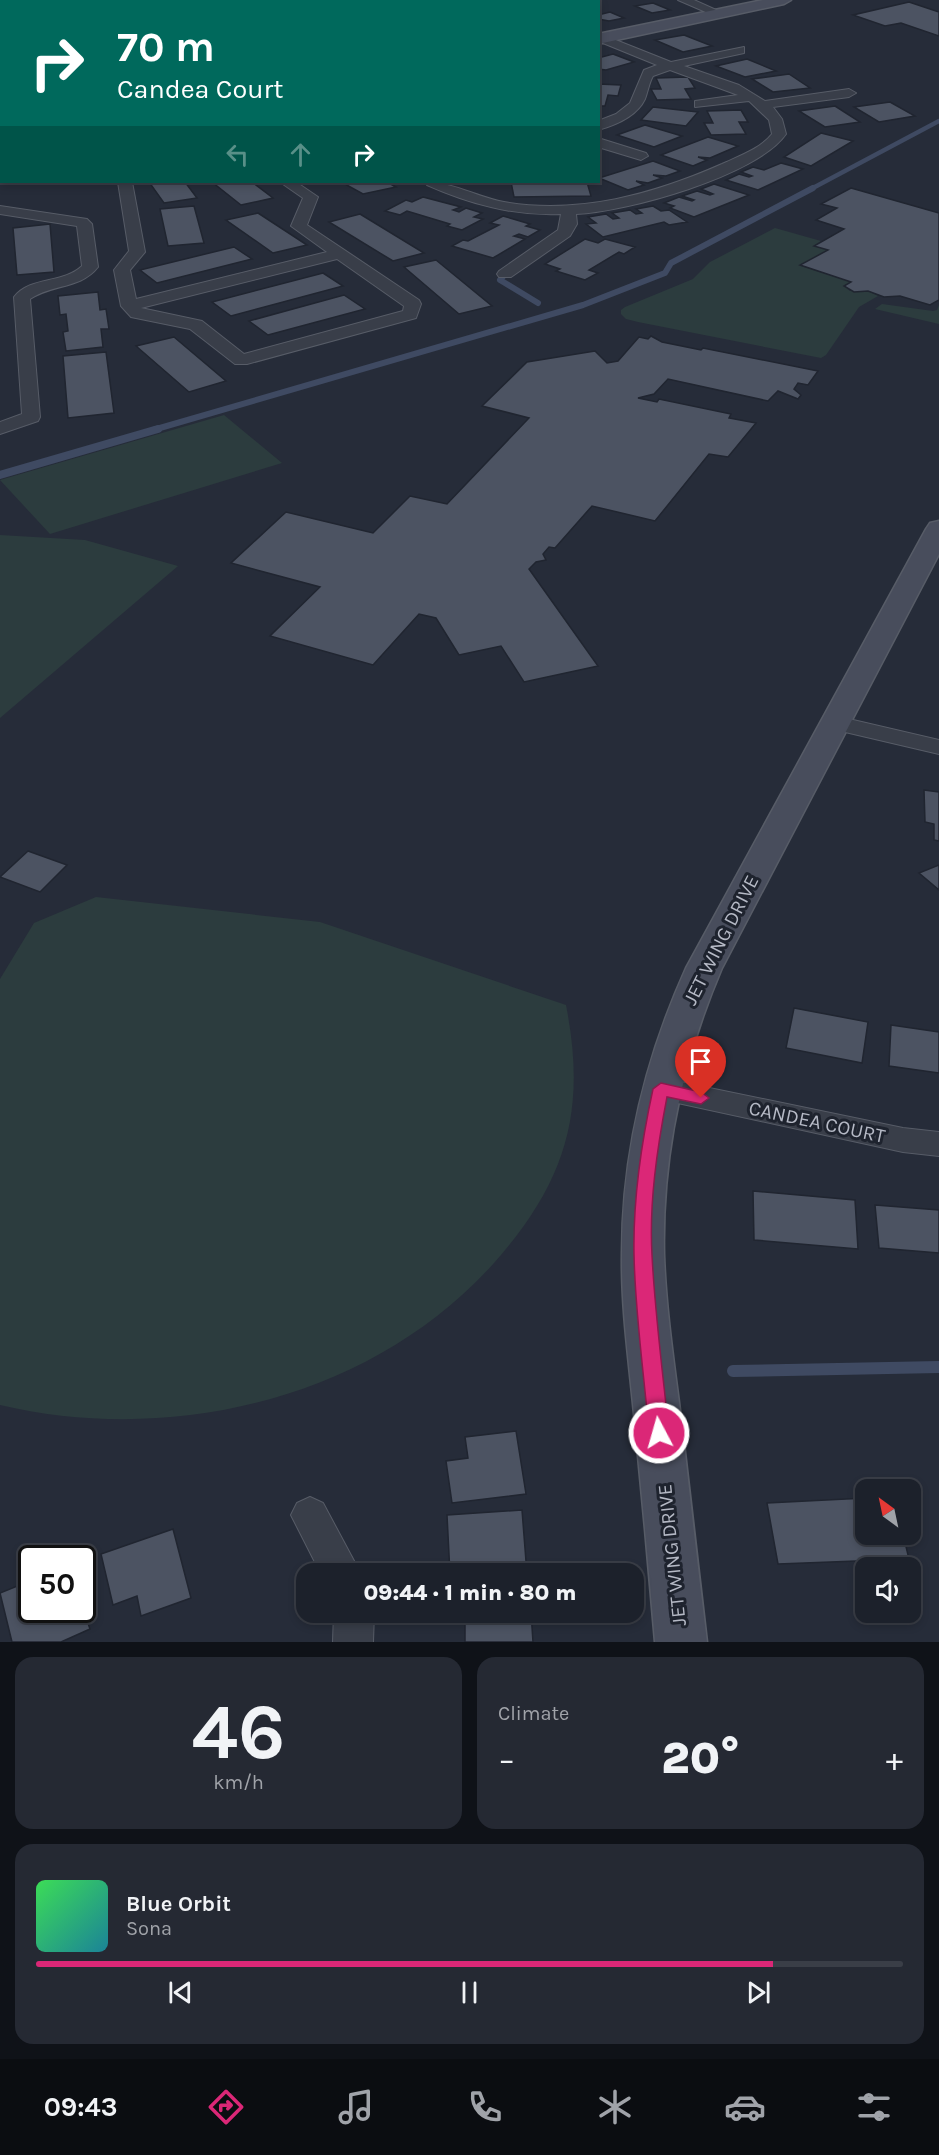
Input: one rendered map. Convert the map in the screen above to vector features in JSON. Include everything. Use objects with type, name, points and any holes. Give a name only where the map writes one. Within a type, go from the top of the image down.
[{"type":"main road","points":[[600,38],[784,0]]},
{"type":"main road","name":"JET WING DRIVE","points":[[681,1642],[643,1254],[647,1167],[661,1089],[673,1043],[689,999],[935,543]]},
{"type":"street","points":[[684,0],[719,14]]},
{"type":"street","points":[[434,183],[452,191],[494,203],[567,210],[614,205],[659,194],[724,168],[762,150],[775,141],[779,134],[776,119],[757,101],[736,88],[600,38]]},
{"type":"street","points":[[600,125],[613,121],[636,103],[648,74],[669,65],[740,50]]},
{"type":"street","points":[[700,104],[849,93]]},
{"type":"street","points":[[600,143],[641,156]]},
{"type":"street","points":[[125,183],[137,252],[122,270],[129,306]]},
{"type":"street","points":[[129,306],[149,317],[196,325],[241,360],[410,314],[413,304],[299,226],[311,197],[289,183]]},
{"type":"street","points":[[0,428],[31,417],[22,297],[31,291],[81,275],[90,267],[82,222],[3,206]]},
{"type":"street","points":[[505,274],[565,233],[569,224],[567,210]]},
{"type":"street","points":[[129,306],[339,254]]},
{"type":"street","points":[[836,723],[939,747]]},
{"type":"street","name":"CANDEA COURT","points":[[661,1089],[903,1140],[939,1144]]},
{"type":"street","points":[[310,1515],[336,1563]]},
{"type":"street","points":[[353,1642],[354,1623]]},
{"type":"shaded area","points":[[775,228],[821,241],[814,246],[828,250],[801,266],[851,282],[844,286],[850,291],[868,291],[878,296],[859,307],[826,355],[821,358],[638,322],[626,319],[621,314],[621,310],[625,307],[693,279],[710,262]]},
{"type":"shaded area","points":[[882,304],[933,311],[937,310],[939,305],[939,324],[875,309]]},
{"type":"shaded area","points":[[224,415],[282,463],[50,534],[0,480]]},
{"type":"shaded area","points":[[0,535],[85,540],[178,566],[0,718]]},
{"type":"shaded area","points":[[96,897],[320,922],[566,1005],[572,1043],[574,1079],[565,1143],[554,1174],[539,1203],[519,1233],[494,1263],[445,1310],[390,1348],[330,1378],[267,1400],[201,1414],[134,1419],[66,1416],[0,1405],[0,979],[34,923]]},
{"type":"building","points":[[909,2],[939,12],[939,36],[901,23],[885,26],[853,15]]},
{"type":"building","points":[[653,3],[670,10],[652,13],[635,6]]},
{"type":"building","points":[[610,12],[624,18],[609,21],[600,19],[600,14]]},
{"type":"building","points":[[684,35],[712,46],[683,52],[655,40]]},
{"type":"building","points":[[613,54],[634,62],[606,70],[600,69],[600,57]]},
{"type":"building","points":[[747,59],[776,71],[745,77],[716,66]]},
{"type":"building","points":[[789,74],[810,88],[773,92],[752,79]]},
{"type":"building","points":[[688,77],[695,88],[685,89],[691,99],[657,100],[651,89],[661,89],[656,78]]},
{"type":"building","points":[[600,84],[621,85],[618,96],[608,95],[605,106],[600,106]]},
{"type":"building","points":[[890,102],[915,116],[879,122],[854,107]]},
{"type":"building","points":[[835,106],[860,122],[825,127],[799,111]]},
{"type":"building","points":[[653,107],[698,112],[686,126],[641,120]]},
{"type":"building","points":[[741,110],[748,122],[739,122],[746,134],[711,135],[704,123],[713,123],[707,111]]},
{"type":"building","points":[[645,125],[682,136],[654,147],[617,135]]},
{"type":"building","points":[[821,133],[853,141],[811,166],[784,157]]},
{"type":"building","points":[[708,137],[738,146],[710,158],[698,157],[707,160],[693,166],[661,155]]},
{"type":"building","points":[[653,161],[680,171],[666,176],[653,175],[662,178],[648,183],[636,181],[644,185],[628,190],[600,178]]},
{"type":"building","points":[[781,163],[803,169],[758,190],[726,180],[739,174],[752,176],[741,172],[753,167],[764,170]]},
{"type":"building","points":[[150,183],[186,183],[197,198],[164,203]]},
{"type":"building","points":[[213,183],[253,183],[273,198],[241,205]]},
{"type":"building","points":[[343,183],[389,183],[396,187],[363,194]]},
{"type":"building","points":[[511,183],[587,183],[591,196],[514,197]]},
{"type":"building","points":[[714,184],[749,195],[694,217],[670,208],[674,206],[664,203],[679,197],[692,201],[694,200],[682,196],[697,191],[713,194],[701,189]]},
{"type":"building","points":[[851,188],[939,213],[939,300],[930,305],[900,296],[884,297],[868,291],[854,292],[844,286],[851,282],[800,265],[828,250],[814,246],[844,229],[816,220],[837,208],[821,204]]},
{"type":"building","points":[[423,197],[461,207],[453,210],[459,212],[466,208],[482,213],[474,217],[483,219],[462,230],[407,211],[400,215],[385,211],[406,200],[412,202]]},
{"type":"building","points":[[194,206],[204,243],[168,246],[160,209]]},
{"type":"building","points":[[653,206],[661,211],[669,210],[687,222],[669,225],[664,222],[603,237],[586,224],[596,223],[588,217],[606,214],[613,219],[619,218],[612,213],[630,210],[636,214],[642,213],[636,209]]},
{"type":"building","points":[[258,213],[307,245],[273,253],[226,220]]},
{"type":"building","points":[[360,214],[424,253],[393,261],[329,222]]},
{"type":"building","points":[[503,216],[530,224],[526,226],[540,230],[528,237],[519,234],[514,236],[525,239],[493,258],[452,246],[463,240],[468,241],[499,225],[490,223]]},
{"type":"building","points":[[50,224],[54,272],[17,275],[13,228]]},
{"type":"building","points":[[585,239],[598,243],[605,239],[635,247],[624,254],[619,252],[589,270],[598,273],[585,280],[556,271],[560,269],[545,264]]},
{"type":"building","points":[[234,247],[252,259],[157,283],[140,270]]},
{"type":"building","points":[[436,260],[492,306],[459,314],[404,267]]},
{"type":"building","points":[[323,273],[343,286],[231,316],[212,302]]},
{"type":"building","points":[[98,292],[100,310],[106,309],[109,329],[101,329],[103,347],[66,351],[63,332],[68,331],[66,314],[60,315],[58,296]]},
{"type":"building","points":[[344,295],[365,309],[268,335],[249,321]]},
{"type":"building","points":[[651,336],[662,342],[818,371],[808,385],[798,383],[794,389],[801,395],[798,399],[778,391],[768,401],[668,379],[654,394],[638,398],[657,402],[659,399],[731,414],[729,418],[756,423],[728,457],[709,454],[655,521],[592,506],[555,548],[549,547],[543,554],[546,560],[536,562],[529,569],[598,666],[524,682],[501,646],[459,655],[436,618],[419,614],[373,665],[270,636],[320,587],[231,563],[286,512],[373,533],[410,496],[447,504],[529,418],[482,406],[527,362],[595,351],[607,363],[618,361],[639,337],[648,339]]},
{"type":"building","points":[[174,337],[226,381],[189,392],[136,346]]},
{"type":"building","points":[[106,352],[114,413],[68,418],[63,356]]},
{"type":"building","points":[[924,790],[939,792],[939,841],[934,840],[934,824],[925,822]]},
{"type":"building","points":[[28,851],[67,865],[40,892],[0,877]]},
{"type":"building","points":[[939,865],[939,890],[919,873]]},
{"type":"building","points":[[794,1008],[868,1022],[862,1063],[786,1048]]},
{"type":"building","points":[[891,1025],[939,1032],[939,1073],[889,1066]]},
{"type":"building","points":[[753,1191],[855,1200],[858,1249],[754,1240]]},
{"type":"building","points":[[875,1205],[939,1210],[939,1253],[879,1248]]},
{"type":"building","points":[[516,1431],[526,1494],[452,1503],[446,1461],[468,1458],[465,1437]]},
{"type":"building","points":[[855,1499],[855,1545],[906,1545],[909,1557],[855,1557],[855,1561],[778,1564],[767,1503]]},
{"type":"building","points":[[522,1510],[526,1563],[449,1563],[447,1515]]},
{"type":"building","points":[[173,1529],[191,1598],[141,1616],[137,1596],[113,1605],[101,1554]]},
{"type":"building","points":[[18,1586],[18,1623],[88,1623],[90,1629],[61,1642],[12,1642],[0,1593]]},
{"type":"building","points":[[465,1623],[532,1623],[533,1642],[465,1642]]},
{"type":"waterway","points":[[811,189],[939,121]]},
{"type":"waterway","points":[[153,430],[583,305],[665,273],[671,263],[813,188]]},
{"type":"waterway","points":[[505,274],[500,280],[538,303]]},
{"type":"waterway","points":[[0,475],[158,429]]},
{"type":"waterway","points":[[733,1371],[939,1367]]},
{"type":"route","points":[[659,1433],[643,1254],[645,1187],[651,1138],[661,1089],[701,1098]]}]
